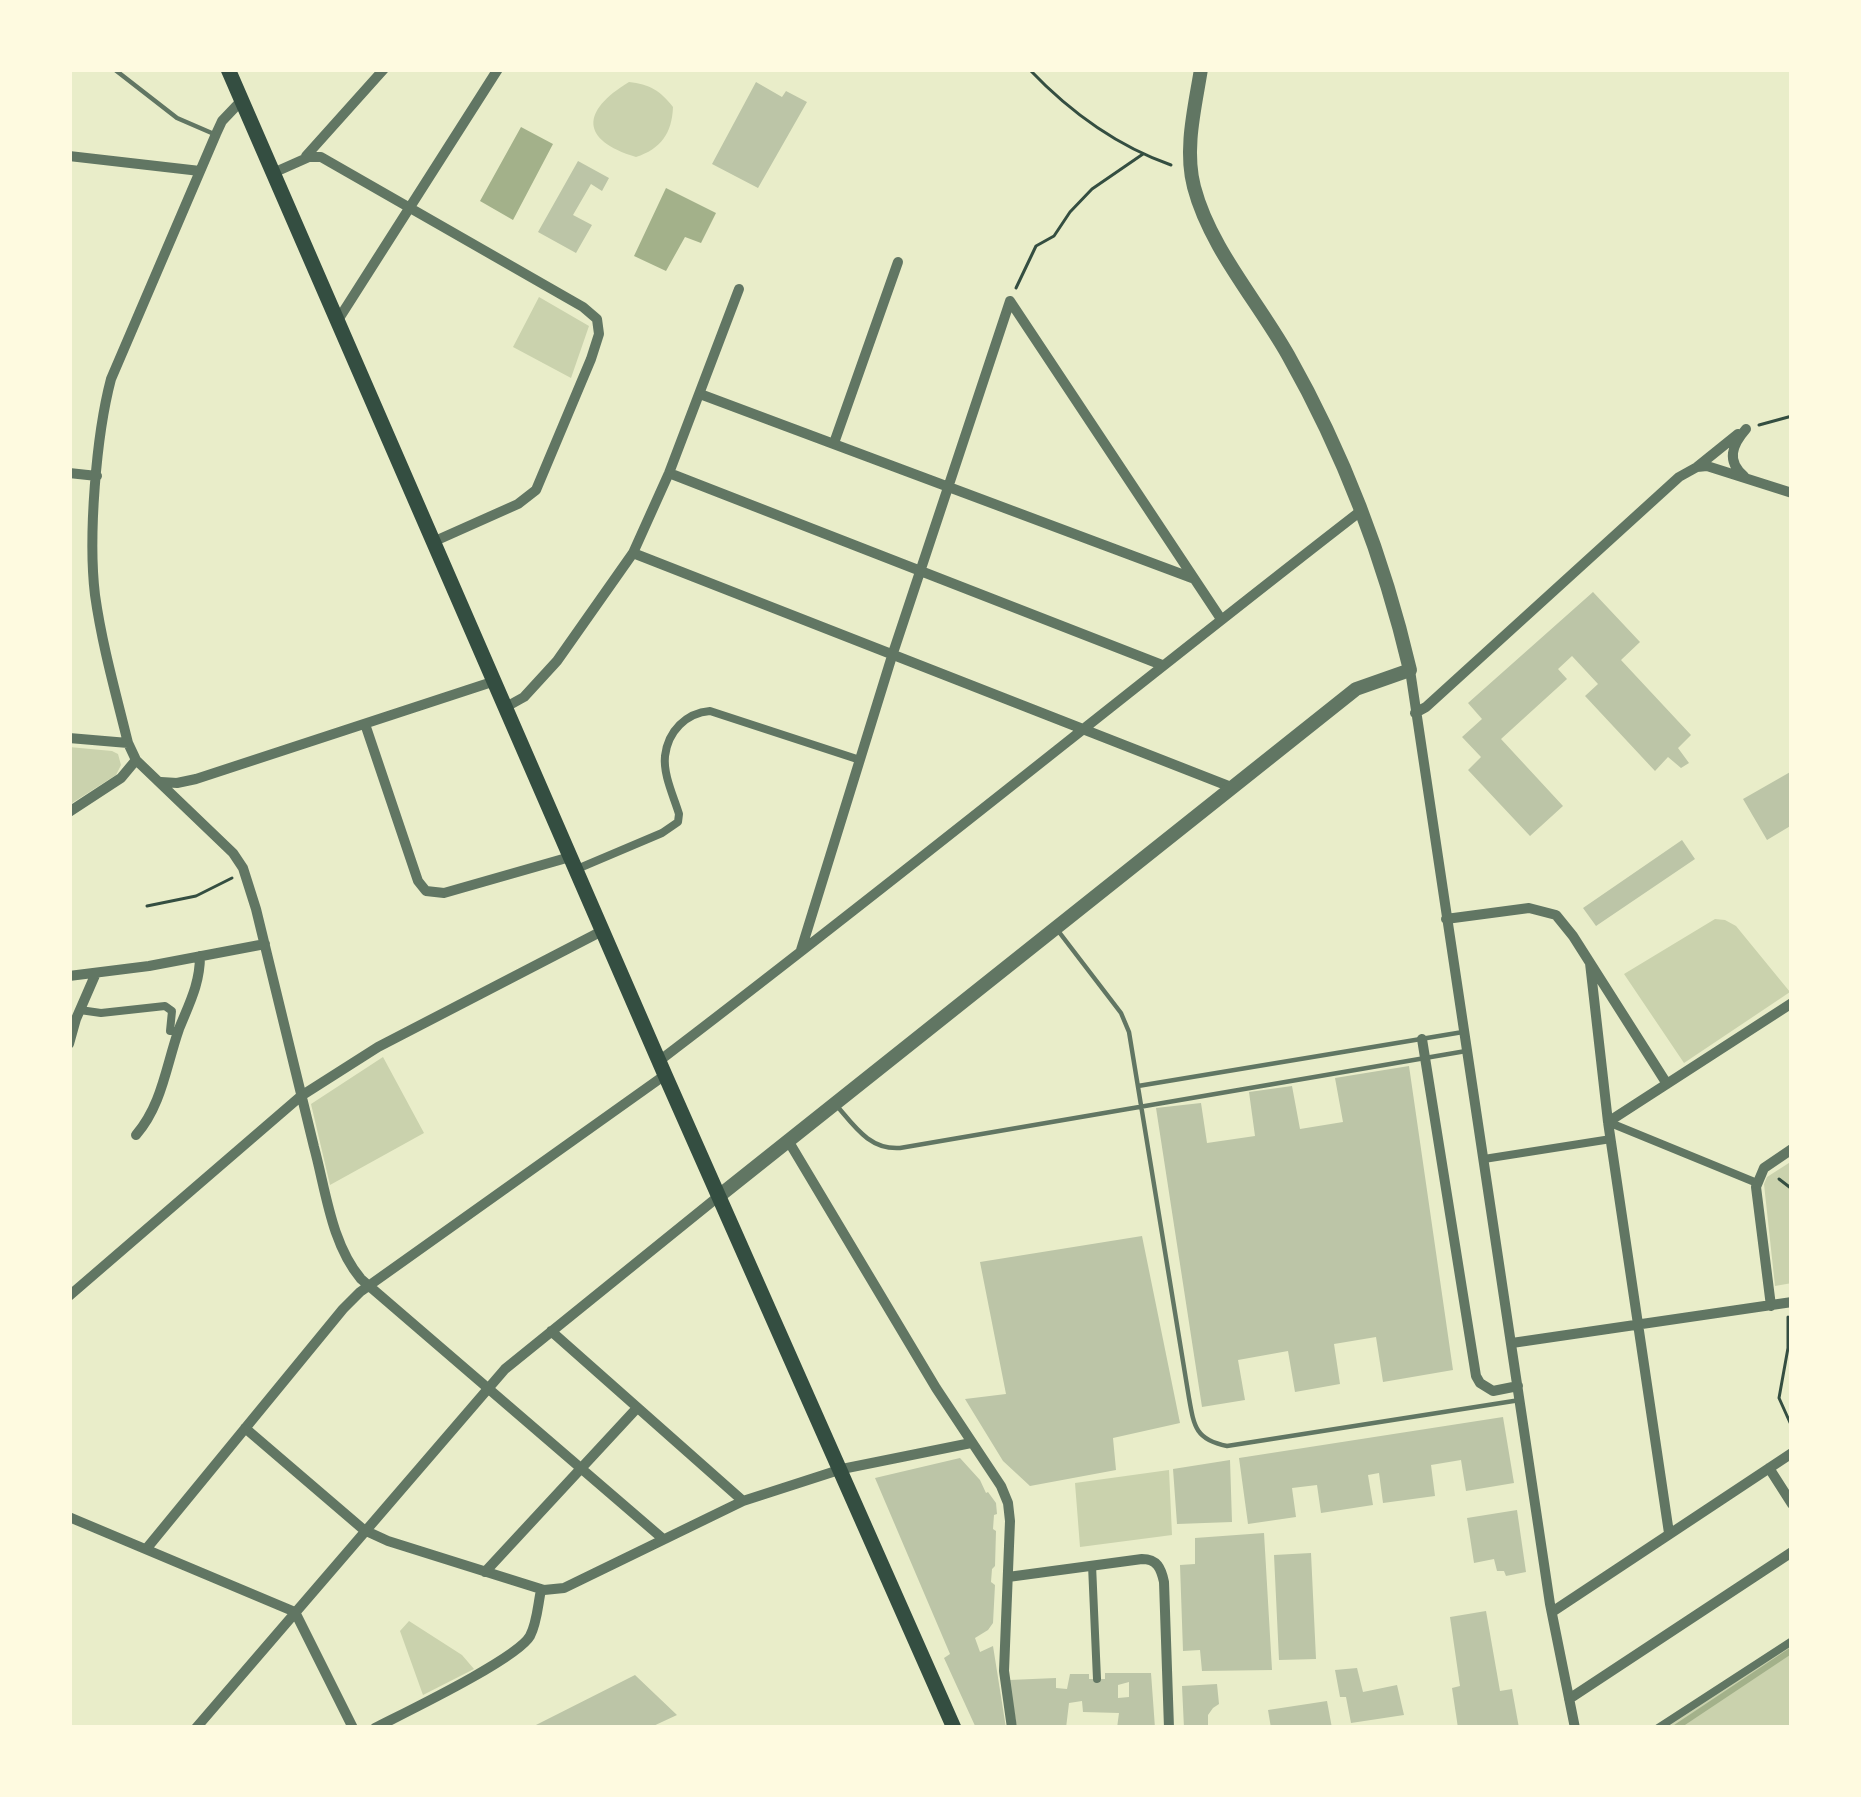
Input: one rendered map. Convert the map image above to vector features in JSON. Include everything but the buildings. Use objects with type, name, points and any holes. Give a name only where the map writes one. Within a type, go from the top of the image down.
[{"type":"main road","points":[[228,69],[954,1728]]},
{"type":"street","points":[[301,160],[384,69]]},
{"type":"street","points":[[338,320],[498,69]]},
{"type":"street","points":[[1201,69],[1190,150],[1195,192],[1305,386],[1362,509],[1410,670],[1552,1612],[1575,1728]]},
{"type":"street","points":[[242,100],[216,134],[104,403],[95,590],[128,743],[136,760],[233,854],[244,872],[343,1254],[369,1286],[662,1538]]},
{"type":"street","points":[[323,137],[321,150],[326,160]]},
{"type":"street","points":[[69,156],[200,171]]},
{"type":"street","points":[[273,173],[301,160],[326,160],[597,319],[600,326],[591,359],[536,490],[518,504],[435,541]]},
{"type":"street","points":[[834,443],[898,262]]},
{"type":"street","points":[[506,707],[524,697],[557,662],[633,553],[739,289]]},
{"type":"street","points":[[800,954],[892,656],[1010,301]]},
{"type":"street","points":[[1010,301],[1221,620]]},
{"type":"street","points":[[700,394],[1192,578]]},
{"type":"street","points":[[1415,713],[1679,477],[1702,467],[1746,429]]},
{"type":"street","points":[[1746,429],[1731,452],[1737,471],[1750,482]]},
{"type":"street","points":[[1702,467],[1792,493]]},
{"type":"street","points":[[69,472],[97,476]]},
{"type":"street","points":[[669,473],[1162,665]]},
{"type":"street","points":[[147,1548],[343,1309],[369,1286],[662,1068],[1080,729],[1362,509]]},
{"type":"street","points":[[633,553],[1231,787]]},
{"type":"street","points":[[196,1728],[488,1386],[551,1331],[1356,688],[1410,670]]},
{"type":"street","points":[[159,782],[196,779],[495,681]]},
{"type":"street","points":[[364,724],[418,881],[430,892],[444,893],[573,863],[662,833],[678,822],[679,814],[665,757],[677,727],[692,714],[710,711],[860,760]]},
{"type":"street","points":[[69,738],[128,743]]},
{"type":"street","points":[[69,812],[121,778],[136,760]]},
{"type":"street","points":[[1446,920],[1529,908],[1556,915],[1667,1084]]},
{"type":"street","points":[[69,1296],[301,1096],[378,1047],[602,931]]},
{"type":"street","points":[[69,976],[265,944]]},
{"type":"street","points":[[136,1135],[155,1106],[197,988],[200,956]]},
{"type":"street","points":[[1590,963],[1610,1139],[1669,1533]]},
{"type":"street","points":[[69,1044],[96,973]]},
{"type":"street","points":[[1608,1122],[1792,1003]]},
{"type":"street","points":[[80,1010],[165,1006],[172,1011],[170,1031],[178,1031]]},
{"type":"street","points":[[1422,1039],[1476,1376],[1493,1391],[1519,1393]]},
{"type":"street","points":[[1608,1122],[1756,1183]]},
{"type":"street","points":[[1484,1159],[1610,1139]]},
{"type":"street","points":[[789,1142],[1008,1502],[1004,1671],[1012,1728]]},
{"type":"street","points":[[1771,1306],[1756,1183],[1765,1168],[1792,1149]]},
{"type":"street","points":[[1512,1343],[1790,1302]]},
{"type":"street","points":[[551,1331],[742,1501]]},
{"type":"street","points":[[485,1572],[637,1408]]},
{"type":"street","points":[[245,1428],[364,1530],[541,1590],[564,1588],[742,1501],[842,1469],[971,1443]]},
{"type":"street","points":[[1552,1612],[1792,1453]]},
{"type":"street","points":[[1769,1468],[1792,1504]]},
{"type":"street","points":[[69,1517],[295,1612],[353,1728]]},
{"type":"street","points":[[1569,1699],[1792,1552]]},
{"type":"street","points":[[1008,1577],[1151,1559],[1161,1570],[1169,1728]]},
{"type":"street","points":[[1092,1565],[1097,1679]]},
{"type":"street","points":[[375,1728],[521,1646],[530,1636],[541,1590]]},
{"type":"street","points":[[1658,1728],[1792,1641]]},
{"type":"lane","points":[[114,69],[177,118],[216,134]]},
{"type":"lane","points":[[1055,928],[1121,1013],[1129,1032],[1197,1430],[1212,1443],[1254,1443],[1519,1393]]},
{"type":"lane","points":[[1138,1086],[1463,1032]]},
{"type":"lane","points":[[836,1104],[857,1130],[887,1149],[1466,1051]]},
{"type":"path","points":[[1029,69],[1082,116],[1143,154],[1172,166],[1190,164]]},
{"type":"path","points":[[1010,301],[1036,246],[1054,236],[1093,189],[1143,154]]},
{"type":"path","points":[[1746,429],[1792,416]]},
{"type":"path","points":[[147,906],[196,896],[244,872]]},
{"type":"path","points":[[1790,1302],[1788,1348],[1778,1398],[1792,1427]]},
{"type":"shaded area","points":[[629,82],[654,89],[673,107],[664,139],[636,157],[605,142],[594,124],[602,104]]},
{"type":"shaded area","points":[[521,127],[553,144],[513,220],[480,201]]},
{"type":"shaded area","points":[[666,188],[716,213],[701,243],[685,237],[666,271],[634,256]]},
{"type":"shaded area","points":[[539,297],[589,326],[571,378],[513,347]]},
{"type":"shaded area","points":[[69,747],[112,751],[121,765],[116,775],[69,805]]},
{"type":"shaded area","points":[[1715,919],[1736,926],[1790,992],[1684,1063],[1624,974]]},
{"type":"shaded area","points":[[383,1057],[424,1133],[330,1185],[311,1104]]},
{"type":"shaded area","points":[[1792,1161],[1792,1283],[1775,1286],[1764,1184]]},
{"type":"shaded area","points":[[1169,1470],[1172,1535],[1080,1547],[1075,1483]]},
{"type":"shaded area","points":[[409,1621],[462,1655],[474,1669],[423,1695],[400,1631]]},
{"type":"shaded area","points":[[1792,1641],[1792,1728],[1658,1728]]},
{"type":"waterway","points":[[1675,1728],[1792,1650]]}]
